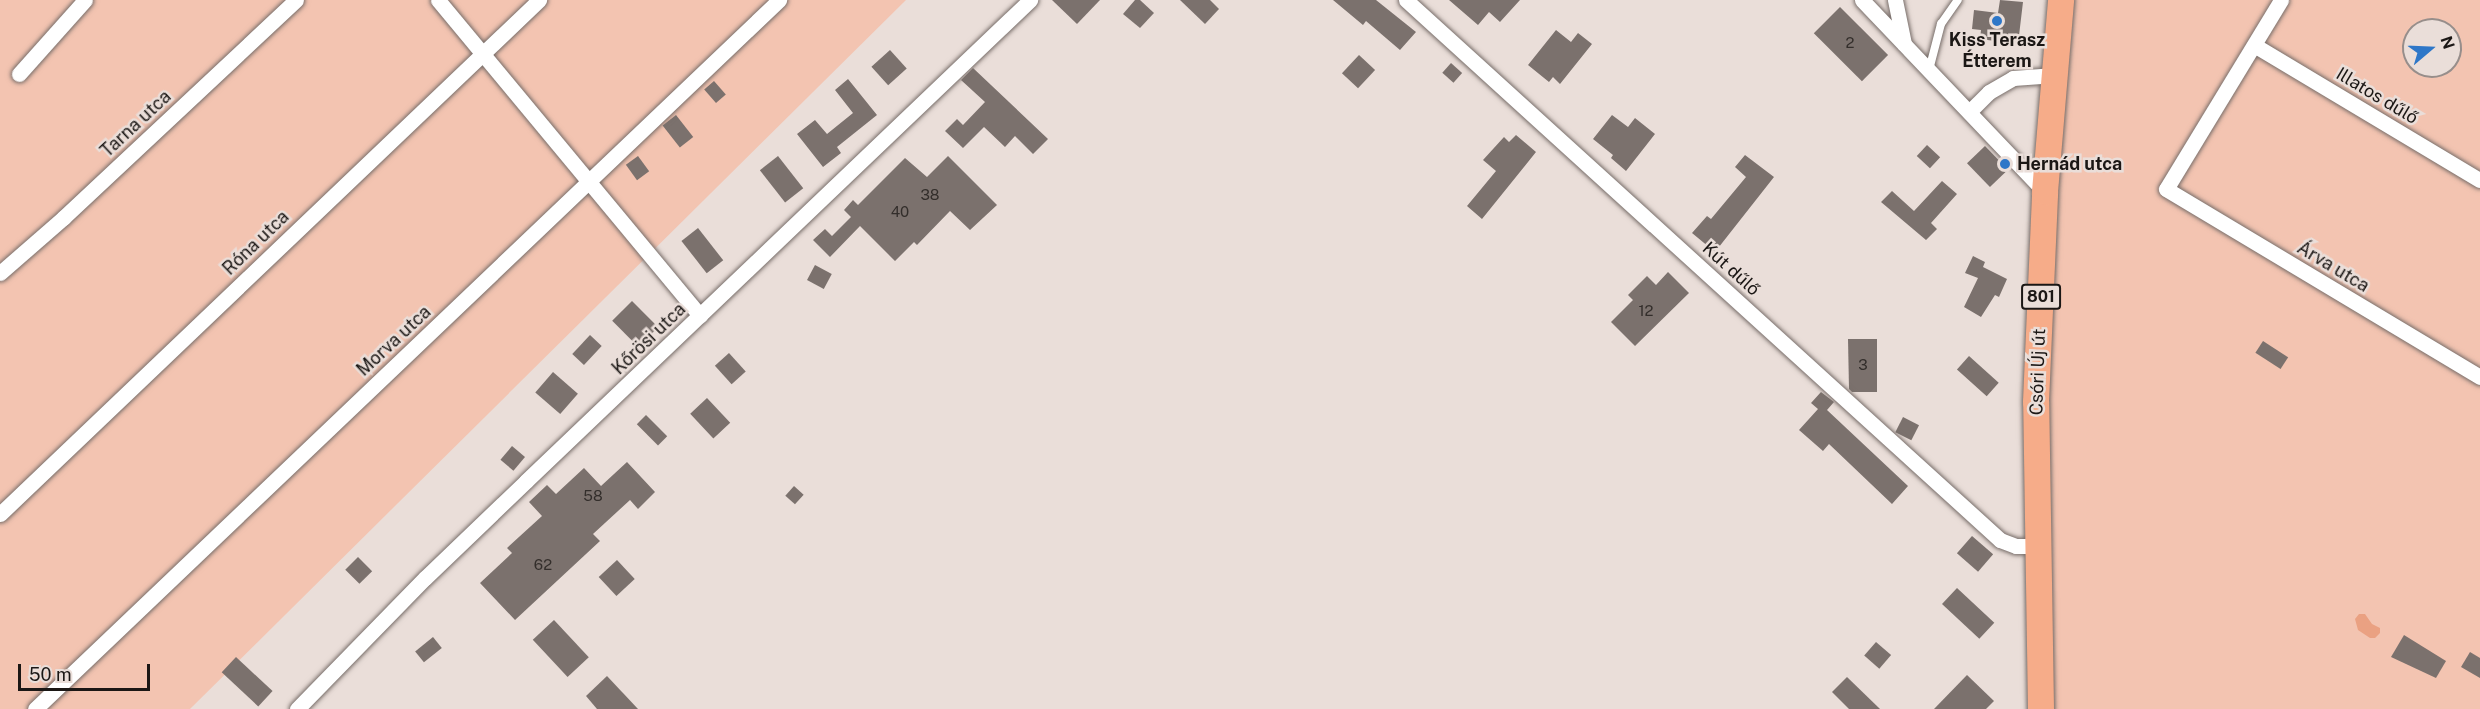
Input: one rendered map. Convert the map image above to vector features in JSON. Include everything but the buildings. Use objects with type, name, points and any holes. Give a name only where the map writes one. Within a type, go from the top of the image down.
[{"type":"main road","name":"Csóri Új út","points":[[2041,709],[2036,402],[2045,192],[2061,0]]},
{"type":"street","points":[[19,74],[85,0]]},
{"type":"street","name":"Tarna utca","points":[[0,273],[63,219],[296,0]]},
{"type":"street","points":[[438,0],[591,181],[700,316]]},
{"type":"street","name":"Róna utca","points":[[0,514],[539,0]]},
{"type":"street","name":"Morva utca","points":[[35,709],[779,0]]},
{"type":"street","name":"Kőrösi utca","points":[[297,709],[425,578],[1030,0]]},
{"type":"street","name":"Kút dűlő","points":[[1406,0],[2000,540],[2016,546],[2038,546]]},
{"type":"street","points":[[1863,0],[2045,192]]},
{"type":"street","points":[[1895,0],[1904,44]]},
{"type":"street","points":[[2254,45],[2281,0]]},
{"type":"street","name":"Illatos dűlő","points":[[2254,45],[2480,180]]},
{"type":"street","name":"Árva utca","points":[[2254,45],[2166,189],[2480,377]]},
{"type":"street","points":[[1969,112],[1989,92],[2013,78],[2055,75]]},
{"type":"lane","points":[[1929,70],[1941,24],[1958,0]]},
{"type":"shaded area","points":[[0,0],[906,0],[190,709],[0,709]]},
{"type":"shaded area","points":[[2061,0],[2480,0],[2480,709],[2041,709],[2039,587]]},
{"type":"shaded area","points":[[2359,614],[2365,614],[2372,624],[2380,628],[2380,633],[2375,638],[2370,638],[2358,630],[2355,619]]},
{"type":"place","name":"Kiss Terasz Étterem","points":[[1997,21]]},
{"type":"place","name":"Hernád utca","points":[[2005,164]]}]
